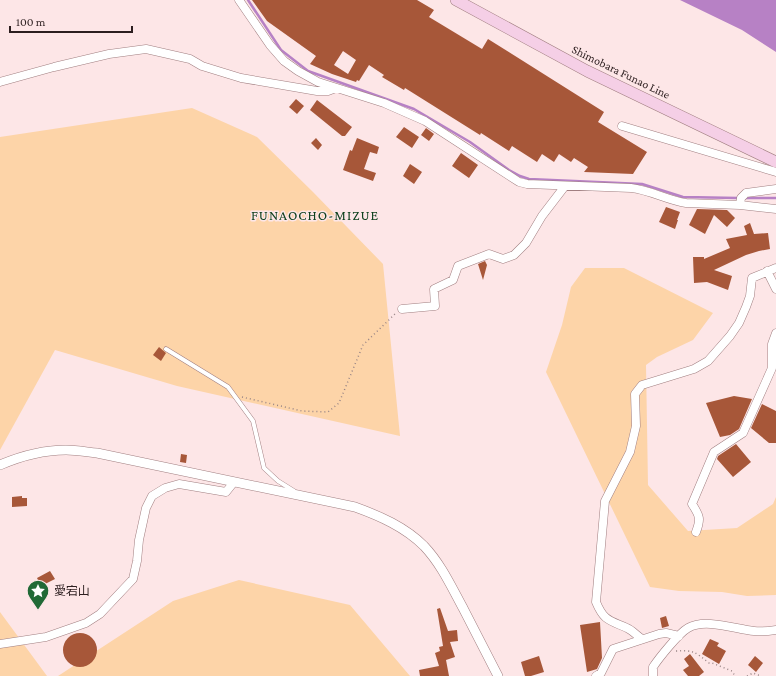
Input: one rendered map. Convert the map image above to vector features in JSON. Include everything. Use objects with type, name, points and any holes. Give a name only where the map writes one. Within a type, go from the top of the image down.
[{"type":"main road","name":"Shimobara Funao Line","points":[[456,0],[587,71],[776,162]]},
{"type":"street","points":[[239,0],[270,45],[284,61],[298,71],[318,82],[384,103],[424,120],[519,182],[526,184],[643,189],[678,202],[740,201],[776,209]]},
{"type":"street","points":[[0,82],[109,54],[146,49],[190,59],[202,66],[241,78],[317,91],[328,91],[336,88]]},
{"type":"street","points":[[622,126],[776,172]]},
{"type":"street","points":[[402,309],[434,306],[434,289],[453,280],[458,266],[489,254],[504,259],[514,255],[526,243],[542,216],[565,186]]},
{"type":"street","points":[[740,201],[746,193],[776,189]]},
{"type":"street","points":[[642,639],[628,628],[614,624],[601,614],[596,602],[605,501],[630,452],[636,426],[635,394],[642,385],[694,369],[708,361],[730,336],[739,323],[750,296],[752,278],[776,268]]},
{"type":"street","points":[[767,271],[776,290]]},
{"type":"street","points":[[696,532],[700,522],[698,514],[692,504],[714,452],[743,432],[772,368],[772,344],[776,333]]},
{"type":"street","points":[[0,465],[19,457],[40,452],[66,450],[97,453],[355,507],[373,513],[404,530],[424,546],[443,571],[498,676]]},
{"type":"street","points":[[0,644],[46,638],[86,623],[100,614],[133,579],[140,533],[146,508],[152,496],[165,488],[179,484],[226,492],[234,482]]},
{"type":"street","points":[[653,676],[653,667],[687,628],[698,624],[706,624],[756,631],[776,630]]},
{"type":"street","points":[[596,676],[601,673],[613,649],[659,634],[666,633],[678,638]]},
{"type":"lane","points":[[166,349],[228,387],[253,421],[264,468],[278,481],[301,496]]},
{"type":"path","points":[[236,398],[242,397],[302,411],[328,412],[339,403],[363,345],[393,315],[402,309]]},
{"type":"path","points":[[678,638],[674,651],[689,650],[699,654],[709,663],[732,671],[735,676]]},
{"type":"path","points":[[747,676],[753,673],[761,676]]},
{"type":"shaded area","points":[[680,0],[776,0],[776,52],[742,30]]},
{"type":"shaded area","points":[[192,108],[257,137],[383,264],[400,436],[177,386],[55,350],[0,450],[0,137]]},
{"type":"shaded area","points":[[585,268],[624,268],[713,313],[693,340],[657,357],[646,365],[648,485],[688,531],[737,528],[773,504],[776,497],[776,595],[747,596],[722,592],[679,591],[650,587],[546,372],[562,325],[571,287]]},
{"type":"shaded area","points":[[239,580],[350,605],[410,676],[58,676],[173,601]]},
{"type":"shaded area","points":[[0,612],[47,676],[0,676]]},
{"type":"building","points":[[252,0],[417,0],[434,10],[429,17],[482,49],[488,39],[604,112],[598,122],[647,152],[633,174],[584,172],[588,167],[574,158],[571,162],[559,154],[554,162],[542,154],[537,162],[512,146],[509,151],[481,133],[480,135],[405,88],[404,90],[382,77],[384,75],[369,65],[359,81],[357,80],[356,82],[332,74],[310,64],[316,56],[267,21]],"holes":[[[343,51],[356,60],[348,74],[334,65]]]},
{"type":"building","points":[[296,99],[304,106],[297,114],[289,107]]},
{"type":"building","points":[[317,100],[352,127],[345,136],[342,136],[310,110]]},
{"type":"building","points":[[404,127],[419,137],[412,148],[396,137]]},
{"type":"building","points":[[426,128],[434,134],[429,141],[421,135]]},
{"type":"building","points":[[316,138],[322,145],[318,150],[311,143]]},
{"type":"building","points":[[357,138],[379,147],[377,154],[370,152],[364,169],[376,173],[373,181],[343,170],[350,150],[352,151]]},
{"type":"building","points":[[461,153],[478,165],[469,178],[452,166]]},
{"type":"building","points":[[410,164],[422,172],[414,184],[403,176]]},
{"type":"building","points":[[666,207],[680,212],[675,229],[659,222]]},
{"type":"building","points":[[697,209],[727,210],[735,218],[727,227],[714,215],[705,234],[689,225]]},
{"type":"building","points":[[750,223],[754,234],[768,233],[770,249],[746,255],[714,270],[732,276],[728,290],[707,282],[694,283],[693,257],[704,257],[704,259],[730,248],[726,239],[747,235],[744,226]]},
{"type":"building","points":[[485,261],[487,265],[483,280],[478,264]]},
{"type":"building","points":[[159,347],[166,353],[161,361],[153,355]]},
{"type":"building","points":[[734,396],[752,399],[739,429],[730,435],[720,437],[706,403]]},
{"type":"building","points":[[762,404],[776,411],[776,443],[769,443],[751,428]]},
{"type":"building","points":[[736,444],[751,462],[733,477],[717,459],[718,456]]},
{"type":"building","points":[[181,454],[187,455],[186,463],[180,462]]},
{"type":"building","points":[[22,496],[22,498],[27,498],[27,506],[12,507],[12,497]]},
{"type":"building","points":[[50,571],[55,579],[41,586],[37,578]]},
{"type":"building","points":[[440,608],[448,631],[457,630],[458,641],[450,642],[455,657],[446,660],[449,676],[420,676],[419,670],[439,666],[435,653],[440,651],[439,647],[443,646],[437,609]]},
{"type":"building","points":[[666,616],[669,626],[662,628],[660,618]]},
{"type":"building","points":[[600,622],[602,658],[597,669],[587,672],[580,625]]},
{"type":"building","points":[[80,633],[92,638],[97,650],[92,662],[80,667],[68,662],[63,650],[68,638]]},
{"type":"building","points":[[710,639],[719,643],[717,646],[726,651],[719,664],[702,654]]},
{"type":"building","points":[[690,654],[704,672],[699,676],[688,676],[683,670],[689,666],[684,659]]},
{"type":"building","points":[[539,656],[544,672],[531,676],[525,676],[521,662]]},
{"type":"building","points":[[755,656],[763,663],[756,672],[748,665]]},
{"type":"waterway","points":[[248,0],[281,50],[308,71],[414,109],[470,142],[509,170],[520,176],[529,179],[642,184],[683,197],[738,198]]},
{"type":"waterway","points":[[743,198],[776,198]]},
{"type":"place","name":"愛宕山","points":[[38,610]]},
{"type":"district","name":"FUNAOCHO-MIZUE","points":[[315,215]]}]
